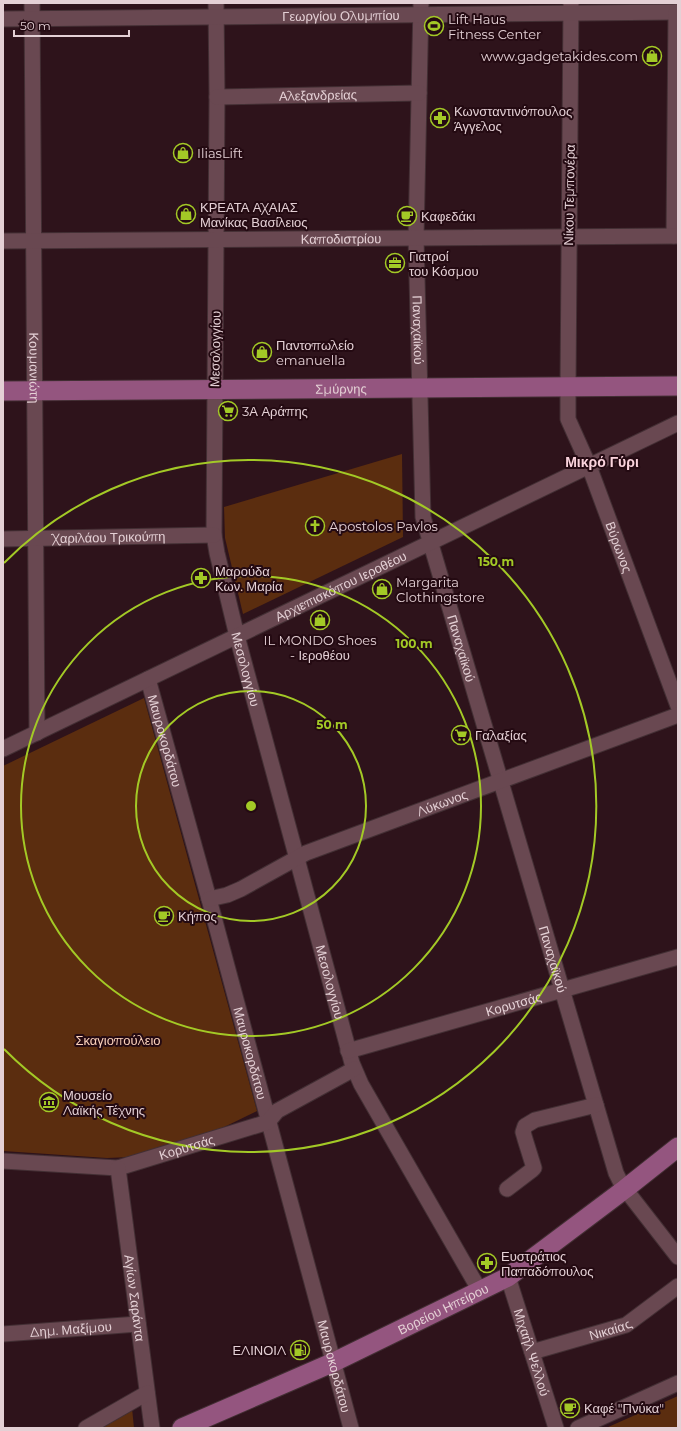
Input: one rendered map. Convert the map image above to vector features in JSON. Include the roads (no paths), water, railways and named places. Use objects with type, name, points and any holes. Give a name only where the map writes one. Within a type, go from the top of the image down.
[{"type":"main road","name":"Σμύρνης","points":[[3,391],[678,386]]},
{"type":"main road","name":"Βορείου Ηπείρου","points":[[182,1428],[334,1362],[508,1277],[678,1147]]},
{"type":"street","name":"Κουμανιώτη","points":[[32,3],[37,732]]},
{"type":"street","name":"Γεωργίου Ολυμπίου","points":[[3,19],[216,10],[571,8],[677,12]]},
{"type":"street","name":"Νίκου Τεμπονέρα","points":[[568,387],[571,8]]},
{"type":"street","name":"Παναχαϊκού","points":[[421,9],[416,238],[423,517],[616,1173],[625,1189],[678,1257]]},
{"type":"street","name":"Μεσολογγίου","points":[[216,10],[217,97],[214,535],[217,553],[237,636],[354,1069],[480,1291]]},
{"type":"street","points":[[676,236],[677,12]]},
{"type":"street","name":"Αλεξανδρείας","points":[[217,97],[419,93]]},
{"type":"street","name":"Καποδιστρίου","points":[[3,241],[676,236]]},
{"type":"street","name":"Βύρωνος","points":[[568,387],[568,419],[589,466],[678,706]]},
{"type":"street","name":"Αρχιεπισκόπου Ιεροθέου","points":[[3,749],[678,423]]},
{"type":"street","name":"Χαριλάου Τρικούπη","points":[[3,539],[214,535]]},
{"type":"street","name":"Μαυροκορδάτου","points":[[148,679],[209,899],[351,1428]]},
{"type":"street","name":"Λύκωνος","points":[[209,899],[227,895],[241,889],[296,858],[678,715]]},
{"type":"street","name":"Κορυτσάς","points":[[348,1051],[678,956]]},
{"type":"street","name":"Κορυτσάς","points":[[3,1161],[118,1168],[268,1122],[277,1111],[354,1069]]},
{"type":"street","points":[[507,1189],[534,1168],[524,1135],[525,1126],[535,1120],[596,1105]]},
{"type":"street","name":"Αγίων Σαράντα","points":[[118,1168],[152,1428]]},
{"type":"street","name":"Μιχαήλ Ψελλού","points":[[508,1277],[556,1428]]},
{"type":"street","name":"Νικαίας","points":[[532,1352],[626,1325],[678,1286]]},
{"type":"street","name":"Δημ. Μαξίμου","points":[[3,1334],[138,1324]]},
{"type":"street","points":[[578,1428],[678,1383]]},
{"type":"street","points":[[86,1428],[147,1393]]},
{"type":"place","name":"Lift Haus Fitness Center","points":[[434,26]]},
{"type":"place","name":"www.gadgetakides.com","points":[[652,56]]},
{"type":"place","name":"Κωνσταντινόπουλος Άγγελος","points":[[440,118]]},
{"type":"place","name":"IliasLift","points":[[183,153]]},
{"type":"place","name":"ΚΡΕΑΤΑ ΑΧΑΙΑΣ Μανίκας Βασίλειος","points":[[186,214]]},
{"type":"place","name":"Καφεδάκι","points":[[407,216]]},
{"type":"place","name":"Γιατροί του Κόσμου","points":[[395,263]]},
{"type":"place","name":"Παντοπωλείο emanuella","points":[[262,352]]},
{"type":"place","name":"3Α Αράπης","points":[[228,411]]},
{"type":"place","name":"Apostolos Pavlos","points":[[315,526]]},
{"type":"place","name":"Μαρούδα Κων. Μαρία","points":[[201,578]]},
{"type":"place","name":"Margarita Clothingstore","points":[[382,589]]},
{"type":"place","name":"IL MONDO Shoes - Ιεροθέου","points":[[320,620]]},
{"type":"place","name":"Γαλαξίας","points":[[461,735]]},
{"type":"place","name":"Κήπος","points":[[164,916]]},
{"type":"place","name":"Μουσείο Λαϊκής Τέχνης","points":[[49,1102]]},
{"type":"place","name":"Ευστράτιος Παπαδόπουλος","points":[[487,1263]]},
{"type":"place","name":"ΕΛΙΝΟΙΛ","points":[[300,1350]]},
{"type":"place","name":"Καφέ \"Πνύκα\"","points":[[570,1408]]},
{"type":"district","name":"Μικρό Γύρι","points":[[602,462]]},
{"type":"park label","name":"Σκαγιοπούλειο","points":[[118,1040]]}]
